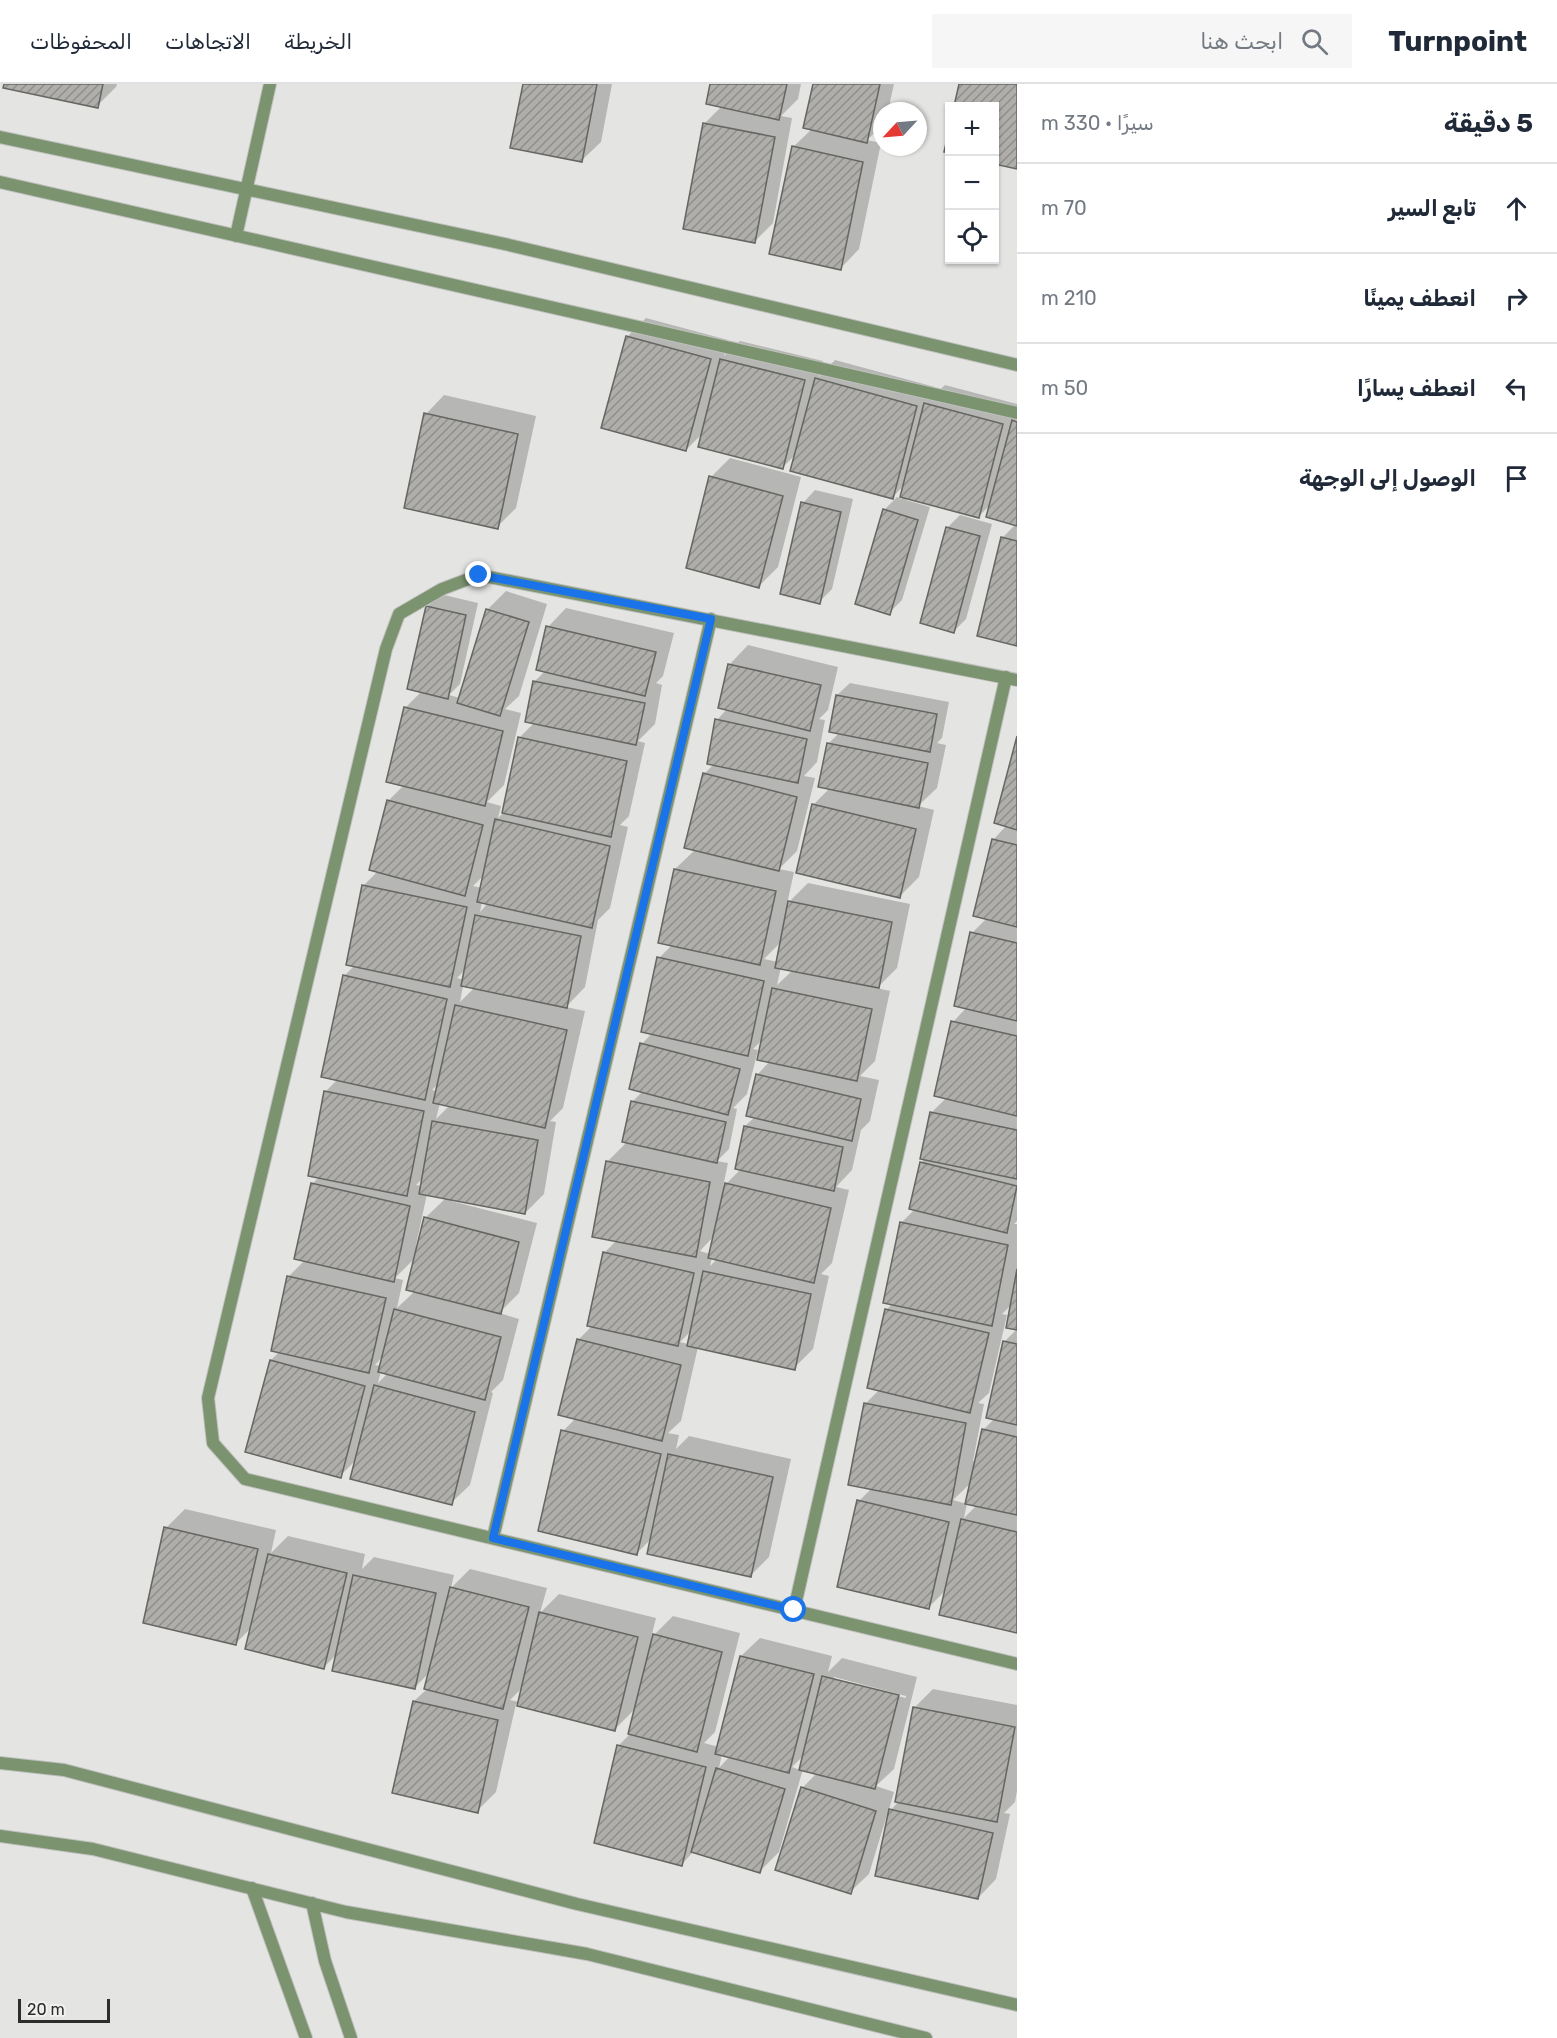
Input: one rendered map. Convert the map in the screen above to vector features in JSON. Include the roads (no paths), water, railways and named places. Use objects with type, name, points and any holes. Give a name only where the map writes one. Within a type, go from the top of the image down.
[{"type":"street","points":[[236,236],[270,84]]},
{"type":"street","points":[[0,137],[509,245],[1017,364]]},
{"type":"street","points":[[0,182],[1017,412]]},
{"type":"street","points":[[794,1610],[1011,679],[479,575],[442,589],[399,614],[386,649],[208,1398],[213,1443],[245,1479],[1017,1664]]},
{"type":"street","points":[[493,1538],[711,619]]},
{"type":"street","points":[[0,1763],[64,1770],[577,1904],[1017,2005]]},
{"type":"street","points":[[0,1836],[93,1849],[346,1912],[587,1954],[926,2038]]},
{"type":"street","points":[[252,1888],[306,2038]]},
{"type":"street","points":[[312,1903],[325,1961],[351,2038]]}]
